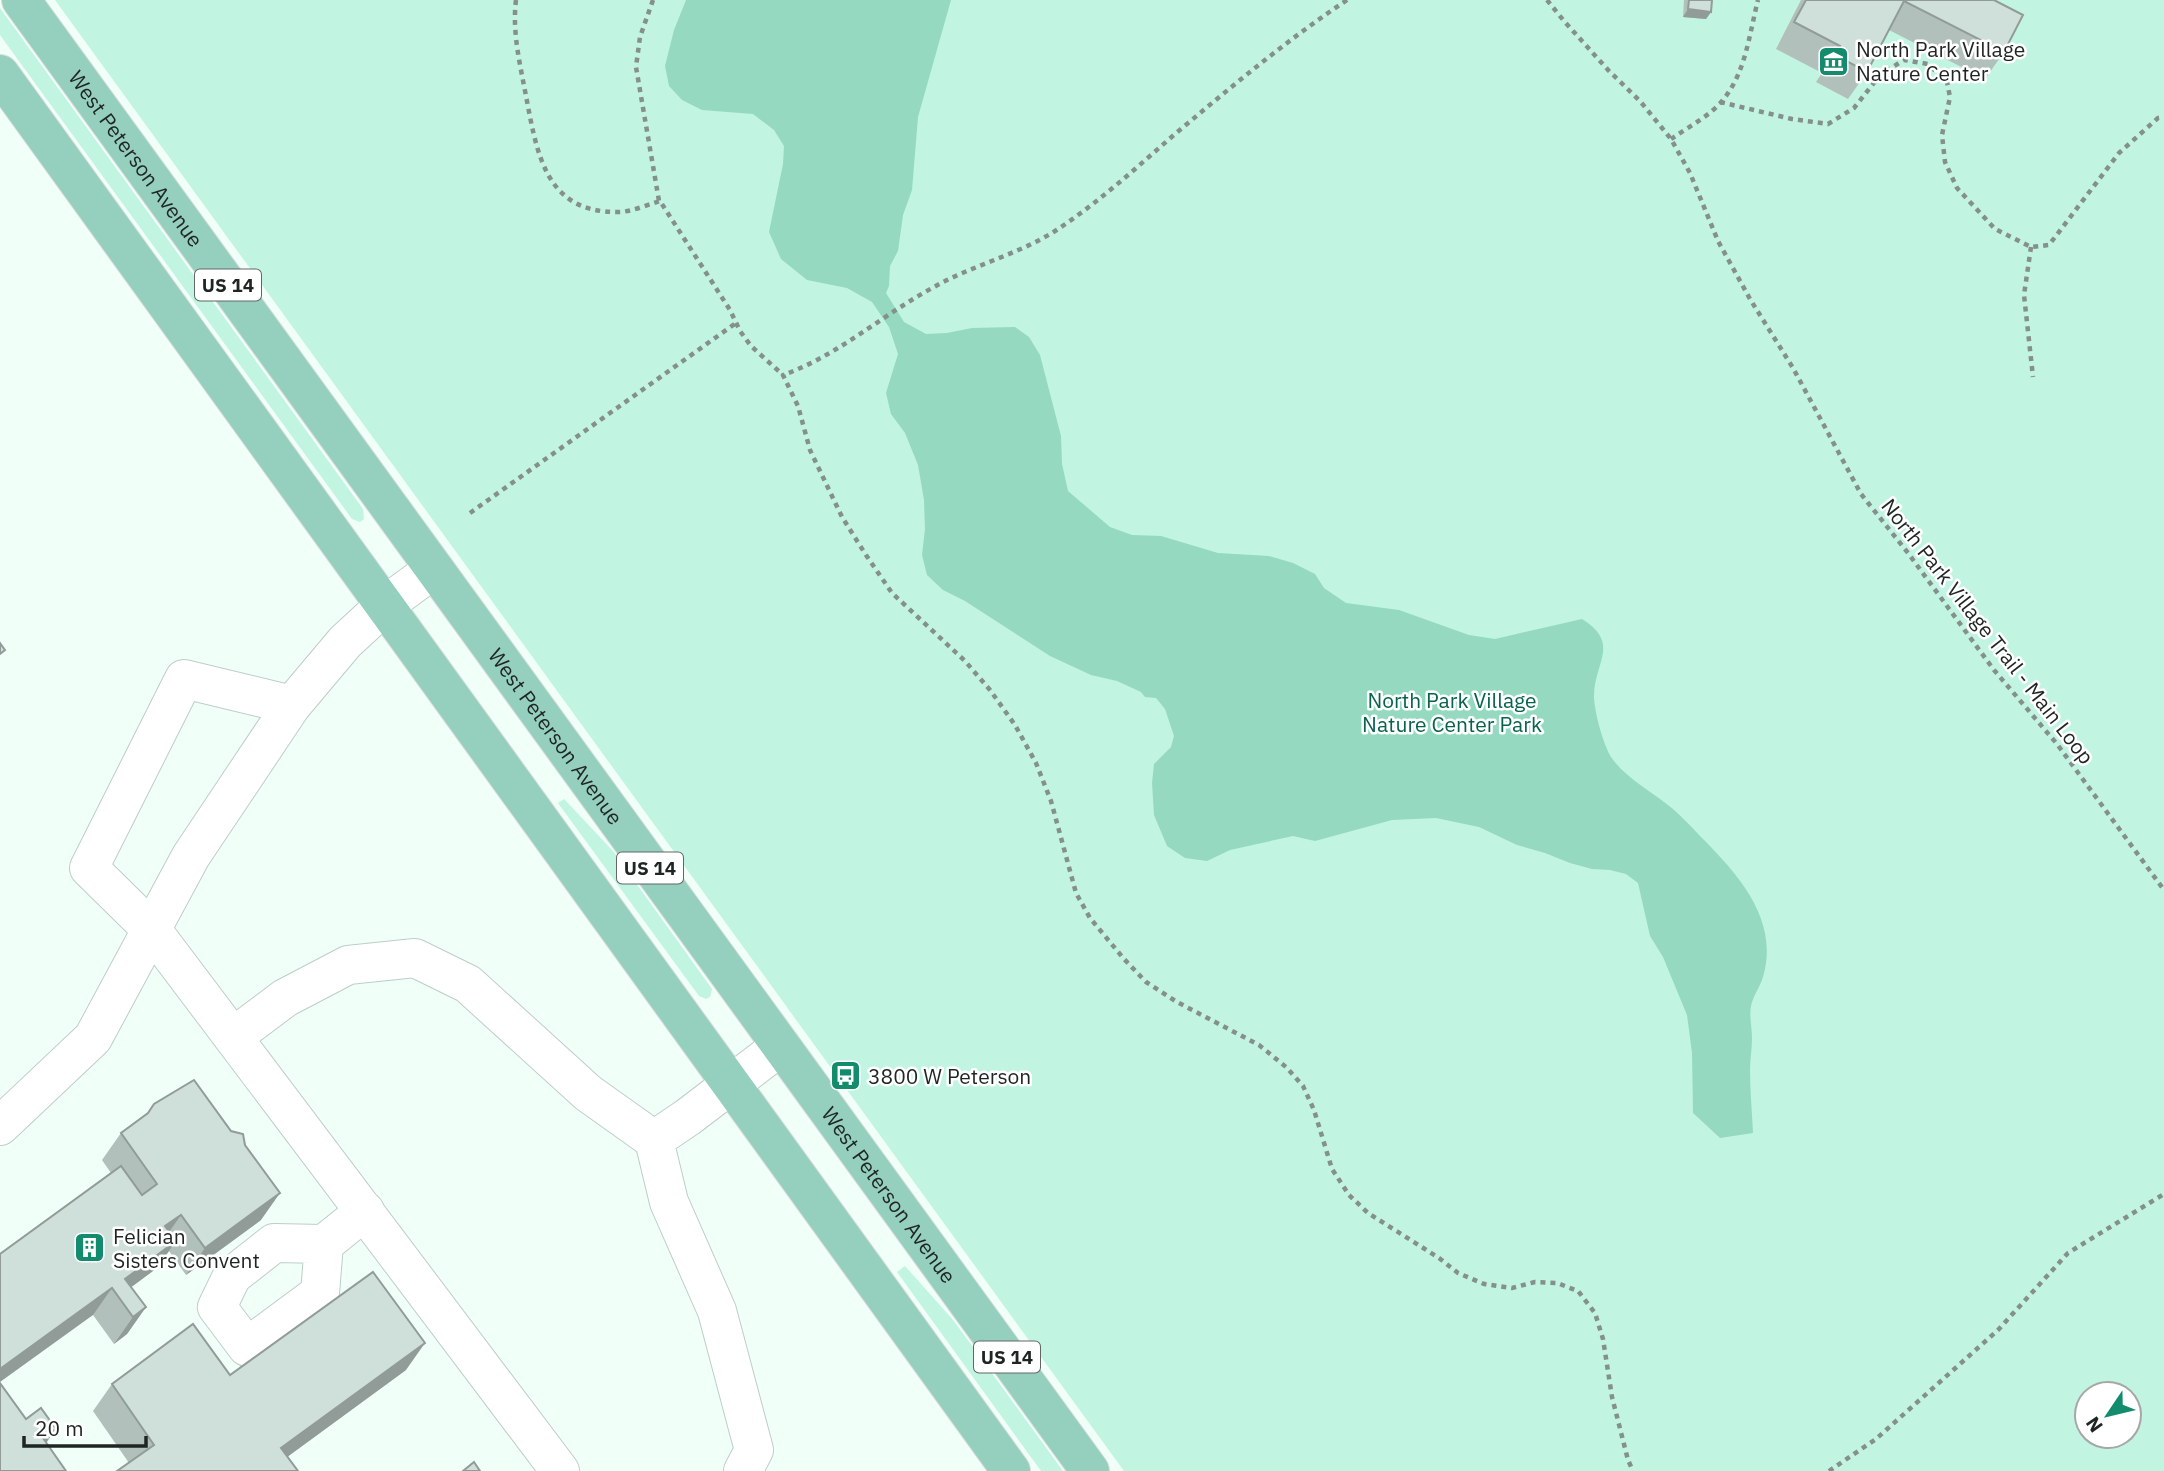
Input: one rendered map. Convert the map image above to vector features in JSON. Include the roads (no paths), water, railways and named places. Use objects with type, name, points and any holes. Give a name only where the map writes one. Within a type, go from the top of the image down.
[{"type":"main road","name":"West Peterson Avenue","points":[[21,0],[1090,1471]]},
{"type":"main road","name":"US 14","points":[[0,74],[1012,1471]]},
{"type":"lane","points":[[0,1126],[93,1038],[191,856],[292,705],[345,642],[385,605],[434,569]]},
{"type":"lane","points":[[292,705],[184,679],[89,868],[152,930],[560,1471]]},
{"type":"lane","points":[[233,1037],[285,998],[348,965],[415,958],[468,984],[588,1093],[654,1140],[669,1202],[717,1311],[751,1437],[754,1450],[743,1471]]},
{"type":"lane","points":[[654,1140],[781,1046]]},
{"type":"lane","points":[[324,1244],[365,1210]]},
{"type":"place","name":"North Park Village Nature Center","points":[[1833,61]]},
{"type":"place","name":"3800 W Peterson","points":[[845,1076]]},
{"type":"place","name":"Felician Sisters Convent","points":[[90,1248]]},
{"type":"park label","name":"North Park Village Nature Center Park","points":[[1452,712]]}]
